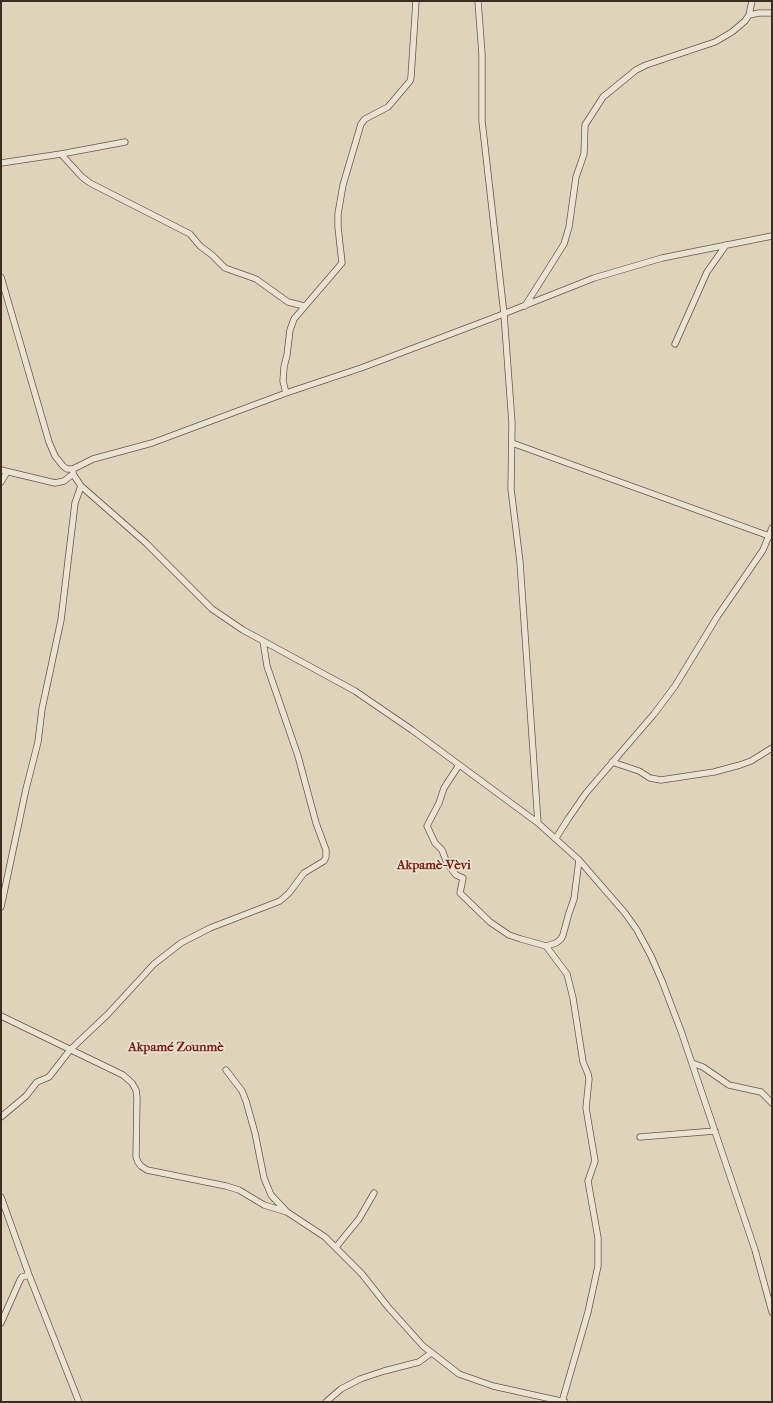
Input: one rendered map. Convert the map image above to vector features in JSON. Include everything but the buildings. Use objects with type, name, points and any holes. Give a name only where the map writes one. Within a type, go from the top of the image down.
[{"type":"street","points":[[286,393],[283,381],[290,330],[294,319],[342,263],[338,214],[343,185],[360,124],[364,119],[388,107],[410,81],[416,1]]},
{"type":"street","points":[[478,1],[482,54],[482,121],[504,314],[512,423],[511,489],[520,562],[538,823]]},
{"type":"street","points":[[524,306],[564,244],[569,227],[576,177],[584,154],[585,125],[602,97],[636,70],[646,64],[715,42],[732,32],[745,21],[749,15],[752,1]]},
{"type":"street","points":[[749,15],[772,13]]},
{"type":"street","points":[[1,162],[61,154],[125,142]]},
{"type":"street","points":[[61,154],[82,177],[90,183],[190,234],[200,246],[225,268],[256,279],[288,302],[304,306]]},
{"type":"street","points":[[1,482],[4,471],[55,483],[64,481],[73,471],[93,459],[152,443],[286,393],[361,368],[594,278],[662,258],[772,236]]},
{"type":"street","points":[[675,344],[706,272],[726,245]]},
{"type":"street","points":[[1,277],[49,442],[55,456],[63,466],[73,471],[81,486],[146,543],[212,609],[243,630],[356,691],[538,823],[579,860],[625,913],[637,930],[651,956],[692,1063],[755,1250],[772,1312]]},
{"type":"street","points":[[512,443],[771,537]]},
{"type":"street","points":[[1,907],[3,892],[38,742],[42,708],[61,620],[75,503],[81,486]]},
{"type":"street","points":[[556,838],[586,793],[654,714],[675,686],[717,617],[771,537],[772,528]]},
{"type":"street","points":[[1,1117],[26,1096],[37,1082],[49,1077],[70,1050],[108,1014],[154,964],[181,943],[210,928],[280,901],[289,893],[304,873],[324,861],[326,857],[326,850],[316,823],[298,756],[267,666],[263,641]]},
{"type":"street","points":[[612,762],[635,769],[650,778],[661,780],[714,772],[740,765],[751,761],[772,748]]},
{"type":"street","points":[[458,765],[444,788],[439,803],[427,826],[435,843],[442,850],[447,863],[456,875],[464,878],[460,893],[497,928],[509,935],[546,946],[556,943],[563,935],[575,893],[579,860]]},
{"type":"street","points":[[226,1070],[242,1091],[246,1101],[255,1133],[264,1178],[271,1195],[287,1212],[325,1236],[362,1274],[388,1307],[423,1346],[459,1374],[493,1386],[563,1402],[588,1312],[598,1266],[598,1238],[588,1181],[596,1161],[586,1108],[589,1079],[583,1062],[581,1040],[573,998],[567,974],[546,946]]},
{"type":"street","points":[[1,1016],[123,1075],[132,1083],[137,1094],[136,1157],[141,1166],[147,1170],[239,1190],[264,1205],[287,1212]]},
{"type":"street","points":[[692,1063],[703,1067],[729,1085],[761,1092],[772,1103]]},
{"type":"street","points":[[640,1137],[715,1131]]},
{"type":"street","points":[[336,1247],[359,1219],[374,1193]]},
{"type":"street","points":[[1,1197],[29,1275],[79,1402]]},
{"type":"street","points":[[1,1323],[20,1280],[29,1275]]},
{"type":"street","points":[[326,1402],[341,1389],[360,1379],[384,1370],[419,1362],[431,1353]]},
{"type":"district","name":"Akpamè-Vèvi","points":[[434,866]]},
{"type":"district","name":"Akpamé Zounmè","points":[[176,1048]]}]
